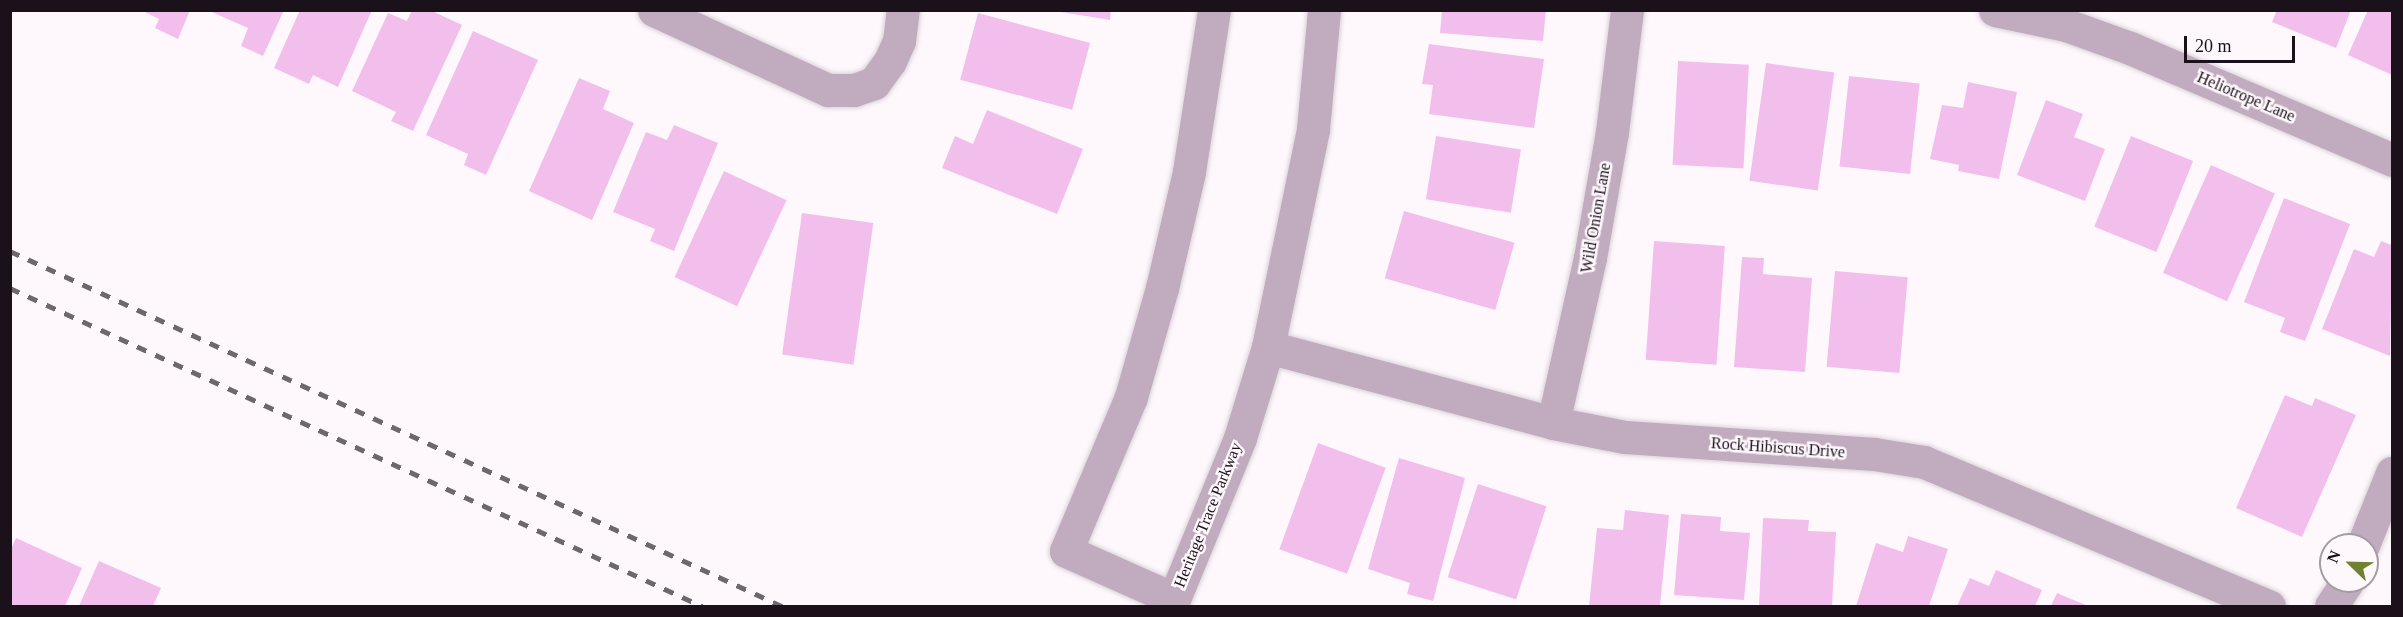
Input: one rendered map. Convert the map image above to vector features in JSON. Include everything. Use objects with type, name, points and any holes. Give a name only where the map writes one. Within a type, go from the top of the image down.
[{"type":"street","points":[[654,10],[828,90],[854,90],[874,83],[890,62],[899,41],[903,10]]},
{"type":"street","name":"Heritage Trace Parkway","points":[[1214,10],[1189,172],[1162,288],[1131,397],[1066,551],[1174,599],[1240,438],[1268,346],[1313,129],[1324,10]]},
{"type":"street","name":"Wild Onion Lane","points":[[1553,423],[1590,258],[1612,132],[1627,10]]},
{"type":"street","name":"Heliotrope Lane","points":[[1995,10],[2066,25],[2130,48],[2392,160]]},
{"type":"street","name":"Rock Hibiscus Drive","points":[[1268,346],[1553,423],[1624,437],[1874,454],[1924,462],[2269,606]]},
{"type":"street","points":[[2368,533],[2392,473]]},
{"type":"street","points":[[2331,606],[2340,593]]},
{"type":"building","points":[[141,10],[190,10],[178,39],[155,28],[159,19]]},
{"type":"building","points":[[207,10],[284,10],[263,56],[241,46],[248,28]]},
{"type":"building","points":[[300,10],[372,10],[338,87],[313,75],[309,84],[274,68]]},
{"type":"building","points":[[412,10],[430,10],[462,25],[413,131],[391,121],[396,112],[352,91],[388,13],[407,21]]},
{"type":"building","points":[[1049,10],[1111,10],[1110,20]]},
{"type":"building","points":[[1442,10],[1546,10],[1543,41],[1440,33]]},
{"type":"building","points":[[2277,10],[2351,10],[2336,48],[2272,22]]},
{"type":"building","points":[[2368,10],[2392,10],[2392,75],[2348,55]]},
{"type":"building","points":[[978,13],[1090,43],[1072,110],[960,80]]},
{"type":"building","points":[[473,31],[538,60],[486,175],[464,165],[468,154],[426,135]]},
{"type":"building","points":[[1429,44],[1544,59],[1534,128],[1429,114],[1433,85],[1422,84]]},
{"type":"building","points":[[1678,61],[1749,65],[1743,169],[1673,165]]},
{"type":"building","points":[[1766,63],[1834,73],[1818,190],[1749,181]]},
{"type":"building","points":[[1849,76],[1920,83],[1910,174],[1839,167]]},
{"type":"building","points":[[579,78],[610,91],[603,109],[634,123],[592,220],[529,191]]},
{"type":"building","points":[[1968,82],[2017,92],[1999,179],[1958,171],[1959,165],[1930,159],[1942,105],[1963,108]]},
{"type":"building","points":[[2046,100],[2083,114],[2074,137],[2105,149],[2085,201],[2017,175]]},
{"type":"building","points":[[987,110],[1083,149],[1057,214],[942,168],[955,136],[973,144]]},
{"type":"building","points":[[674,125],[718,143],[674,251],[650,241],[655,229],[613,212],[646,132],[667,140]]},
{"type":"building","points":[[1436,136],[1521,149],[1511,213],[1426,199]]},
{"type":"building","points":[[2131,136],[2193,161],[2156,252],[2094,227]]},
{"type":"building","points":[[2211,165],[2275,193],[2227,301],[2163,273]]},
{"type":"building","points":[[724,171],[787,200],[737,306],[675,277]]},
{"type":"building","points":[[2284,198],[2350,224],[2305,341],[2280,332],[2285,318],[2244,302]]},
{"type":"building","points":[[1404,211],[1515,243],[1495,310],[1385,278]]},
{"type":"building","points":[[802,213],[873,223],[853,365],[782,355]]},
{"type":"building","points":[[1654,241],[1725,246],[1717,365],[1646,360]]},
{"type":"building","points":[[2381,241],[2392,245],[2390,356],[2322,329],[2354,249],[2374,257]]},
{"type":"building","points":[[1742,257],[1764,258],[1763,274],[1812,278],[1805,372],[1734,367]]},
{"type":"building","points":[[1835,271],[1908,277],[1899,373],[1827,367]]},
{"type":"building","points":[[2285,395],[2312,406],[2315,398],[2356,415],[2302,537],[2236,508]]},
{"type":"building","points":[[1318,443],[1386,468],[1347,574],[1279,549]]},
{"type":"building","points":[[1399,458],[1465,478],[1433,601],[1407,594],[1410,583],[1368,569]]},
{"type":"building","points":[[1478,484],[1546,506],[1516,599],[1448,577]]},
{"type":"building","points":[[1625,510],[1669,515],[1660,606],[1589,606],[1597,528],[1623,530]]},
{"type":"building","points":[[1681,514],[1721,517],[1720,531],[1750,533],[1744,600],[1674,595]]},
{"type":"building","points":[[1763,518],[1809,520],[1808,531],[1836,532],[1832,606],[1759,606]]},
{"type":"building","points":[[1908,536],[1948,549],[1929,606],[1856,606],[1876,543],[1903,552]]},
{"type":"building","points":[[16,538],[82,568],[65,606],[10,606],[10,551]]},
{"type":"building","points":[[99,561],[161,588],[153,606],[79,606]]},
{"type":"building","points":[[1996,570],[2042,590],[2035,606],[1957,606],[1970,578],[1989,586]]},
{"type":"building","points":[[2057,593],[2088,606],[2051,606]]},
{"type":"railway","points":[[10,251],[782,606]]},
{"type":"railway","points":[[10,288],[702,606]]}]
